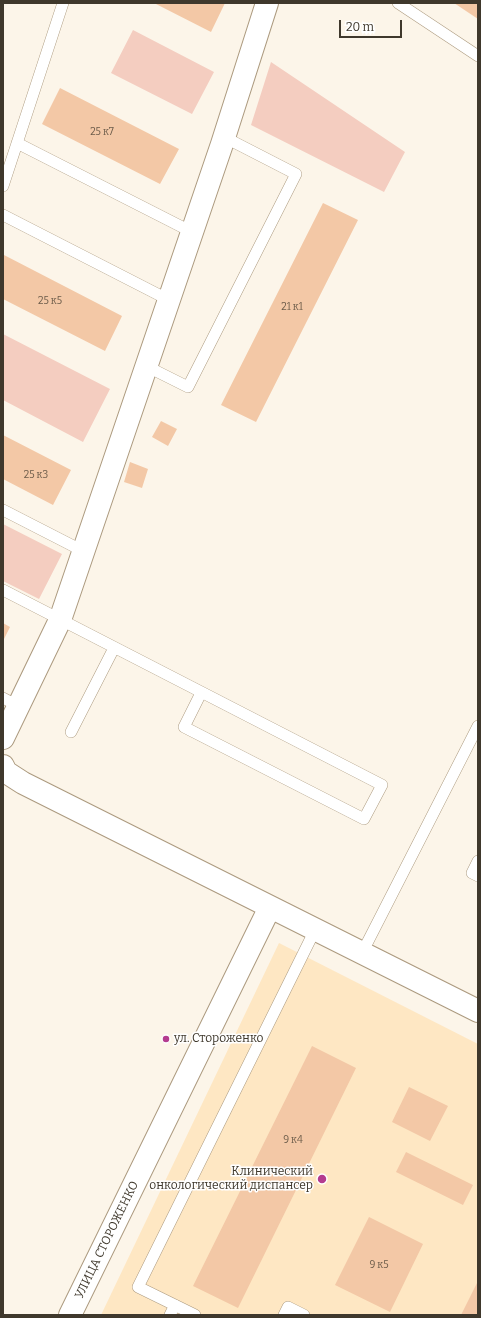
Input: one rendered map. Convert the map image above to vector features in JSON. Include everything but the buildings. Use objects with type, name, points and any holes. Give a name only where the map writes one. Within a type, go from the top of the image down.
[{"type":"street","points":[[3,738],[11,702],[60,620],[224,137],[267,3]]},
{"type":"street","points":[[3,766],[6,772],[23,783],[478,1011]]},
{"type":"street","name":"УЛИЦА СТОРОЖЕНКО","points":[[70,1315],[270,907]]},
{"type":"lane","points":[[3,186],[63,3]]},
{"type":"lane","points":[[398,3],[478,56]]},
{"type":"lane","points":[[146,366],[188,387],[296,174],[224,137]]},
{"type":"lane","points":[[17,143],[192,232]]},
{"type":"lane","points":[[3,214],[169,300]]},
{"type":"lane","points":[[3,510],[83,551]]},
{"type":"lane","points":[[3,590],[382,785],[364,819],[184,727],[201,693]]},
{"type":"lane","points":[[71,732],[114,648]]},
{"type":"lane","points":[[362,953],[478,726]]},
{"type":"lane","points":[[478,861],[472,873],[478,876]]},
{"type":"lane","points":[[195,1315],[173,1310],[138,1287],[316,930]]},
{"type":"lane","points":[[284,1315],[288,1307],[304,1315]]},
{"type":"shaded area","points":[[133,30],[214,72],[192,114],[111,73]]},
{"type":"shaded area","points":[[271,62],[405,152],[384,192],[251,125]]},
{"type":"shaded area","points":[[3,334],[110,389],[83,442],[3,400]]},
{"type":"shaded area","points":[[3,524],[62,554],[39,599],[3,581]]},
{"type":"shaded area","name":"Клинический онкологический диспансер","points":[[279,943],[478,1044],[478,1315],[101,1315]]},
{"type":"place","name":"ул. Стороженко","points":[[166,1039]]},
{"type":"place","name":"Клинический онкологический диспансер","points":[[322,1179]]}]
